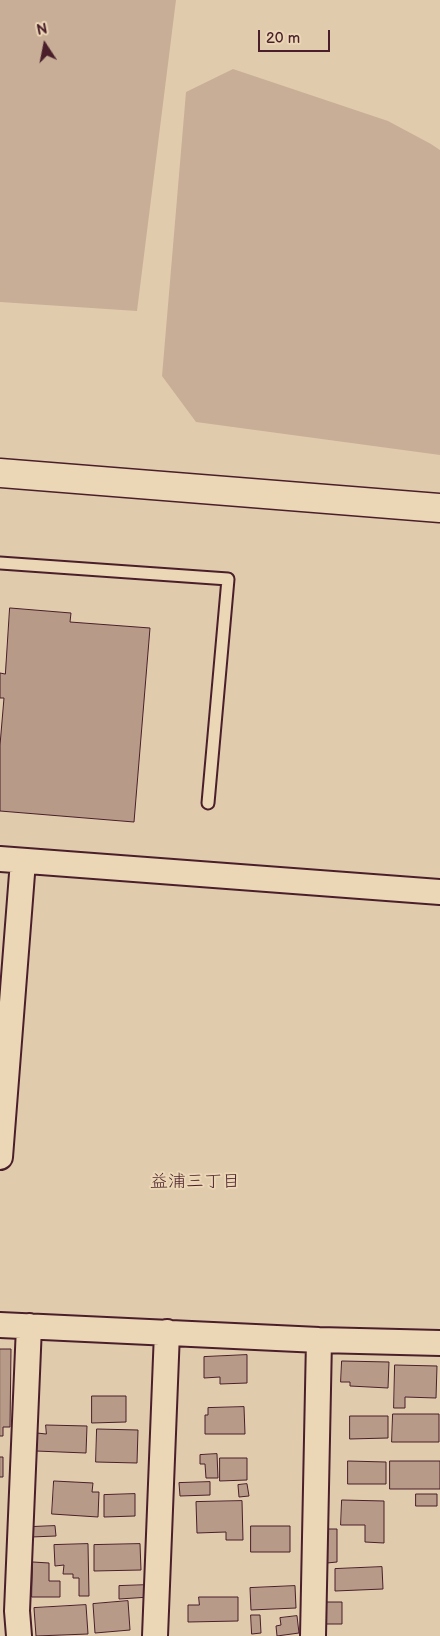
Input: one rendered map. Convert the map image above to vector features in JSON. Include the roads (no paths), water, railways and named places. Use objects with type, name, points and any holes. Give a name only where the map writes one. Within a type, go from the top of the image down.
[{"type":"street","points":[[0,473],[440,508]]},
{"type":"street","points":[[0,1157],[11,860],[440,892]]},
{"type":"street","points":[[0,1325],[319,1340],[440,1343]]},
{"type":"street","points":[[19,1636],[17,1611],[29,1326]]},
{"type":"street","points":[[155,1636],[167,1332]]},
{"type":"street","points":[[313,1636],[319,1340]]},
{"type":"lane","points":[[0,563],[228,579],[208,803]]},
{"type":"district","name":"益浦三丁目","points":[[195,1182]]}]
